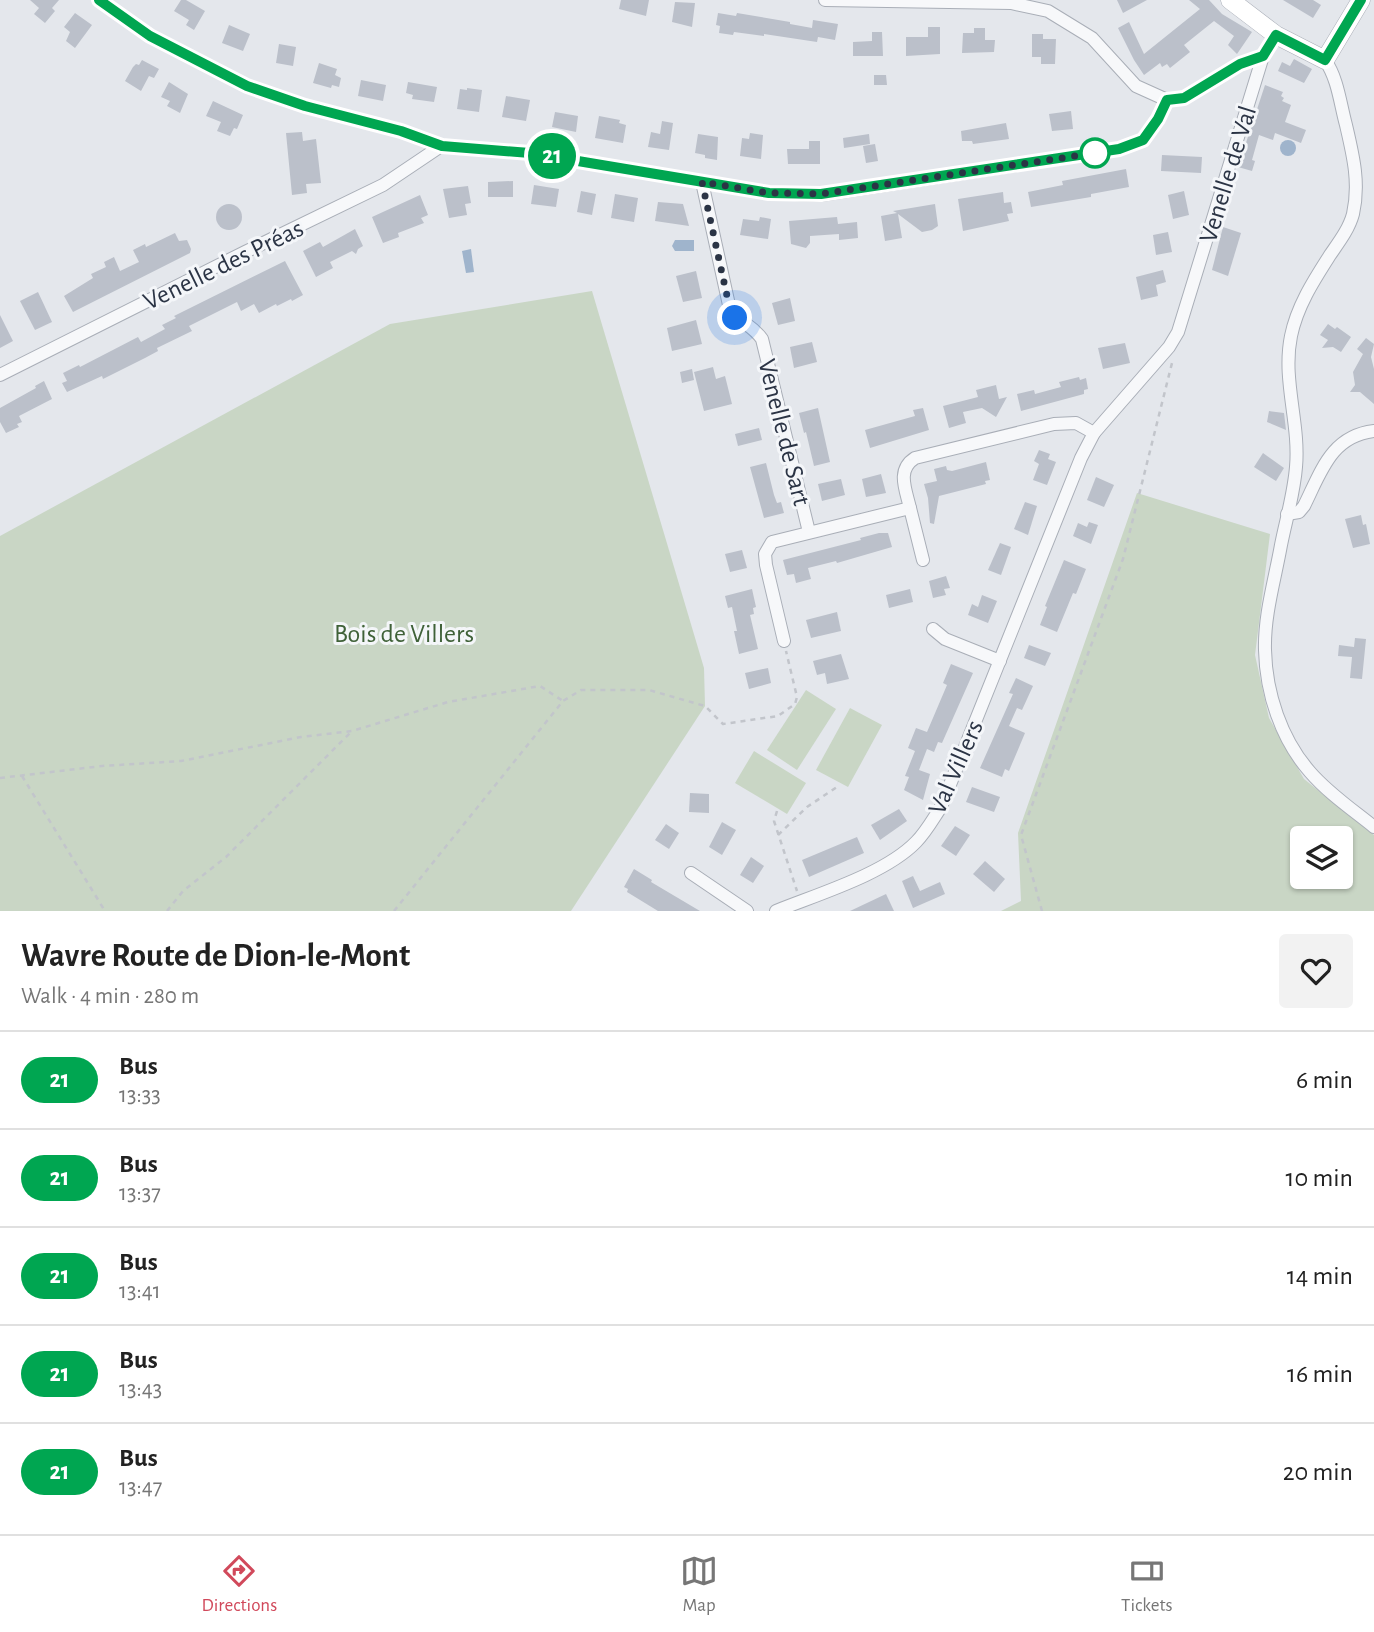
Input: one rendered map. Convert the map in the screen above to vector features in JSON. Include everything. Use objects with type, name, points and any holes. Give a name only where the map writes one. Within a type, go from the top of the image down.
[{"type":"street","points":[[99,0],[150,36],[247,86],[305,106],[401,131],[442,146],[530,153],[769,193],[821,194],[1119,149],[1143,140],[1167,100]]},
{"type":"street","points":[[825,0],[1011,3],[1048,11],[1092,37],[1136,86],[1167,100],[1184,98],[1240,64],[1263,56]]},
{"type":"street","points":[[1230,0],[1276,35],[1325,60],[1334,74],[1356,167],[1356,193],[1352,216],[1300,307],[1291,336],[1289,374],[1296,468],[1267,624],[1265,649],[1275,711],[1294,752],[1311,773],[1374,827]]},
{"type":"street","points":[[1325,60],[1361,0]]},
{"type":"street","name":"Venelle de Val","points":[[1184,316],[1263,56],[1276,35]]},
{"type":"street","name":"Venelle des Préas","points":[[0,375],[383,185],[442,146]]},
{"type":"street","name":"Venelle de Sart","points":[[702,182],[729,305],[735,318],[754,327],[762,339],[809,532]]},
{"type":"street","name":"Val Villers","points":[[776,911],[876,870],[900,856],[925,831],[941,807],[1081,458],[1094,433],[1169,347],[1184,316]]},
{"type":"street","points":[[923,559],[903,471],[907,463],[915,458],[1054,424],[1076,423],[1094,433]]},
{"type":"street","points":[[1287,514],[1299,512],[1304,506],[1331,453],[1340,443],[1364,432],[1374,431]]},
{"type":"street","points":[[784,641],[765,554],[772,542],[910,508]]},
{"type":"street","points":[[933,629],[945,639],[1000,661]]},
{"type":"street","points":[[691,873],[747,911]]},
{"type":"path","points":[[1041,911],[1021,835],[1123,559],[1174,356],[1169,347]]},
{"type":"path","points":[[394,911],[563,701],[581,690],[649,691],[705,706],[723,724],[778,716],[795,704],[797,697],[784,641]]},
{"type":"path","points":[[0,778],[102,766],[181,761],[301,737],[352,731],[447,702],[540,686],[563,701]]},
{"type":"path","points":[[167,911],[183,891],[226,857],[352,731]]},
{"type":"path","points":[[22,776],[105,911]]},
{"type":"path","points":[[778,835],[807,807],[837,787]]},
{"type":"path","points":[[777,811],[774,821],[800,901]]},
{"type":"green space","name":"Bois de Villers","points":[[592,291],[704,668],[705,706],[571,911],[0,911],[0,536],[390,324]]},
{"type":"green space","points":[[1137,493],[1270,534],[1255,655],[1269,718],[1304,779],[1374,835],[1374,911],[1001,911],[1021,901],[1018,833]]},
{"type":"green space","points":[[806,690],[836,709],[797,770],[767,750]]},
{"type":"green space","points":[[850,708],[882,725],[848,787],[816,770]]},
{"type":"green space","points":[[754,751],[806,783],[787,814],[735,783]]},
{"type":"water","points":[[1285,140],[1291,140],[1296,148],[1294,154],[1285,156],[1280,151],[1280,145]]},
{"type":"water","points":[[675,240],[694,240],[694,251],[675,251],[672,246]]},
{"type":"water","points":[[471,249],[474,272],[466,273],[462,251]]},
{"type":"building","points":[[30,0],[59,0],[52,8],[55,11],[45,23],[34,14],[39,8]]},
{"type":"building","points":[[181,0],[205,11],[194,30],[186,25],[189,20],[174,11]]},
{"type":"building","points":[[621,0],[649,0],[646,16],[619,9]]},
{"type":"building","points":[[1117,0],[1147,0],[1123,13]]},
{"type":"building","points":[[1189,0],[1209,0],[1222,14],[1252,32],[1237,54],[1228,45],[1234,36],[1214,21],[1184,45],[1190,52],[1170,68],[1167,64],[1162,67],[1160,63],[1144,75],[1118,28],[1129,22],[1144,54],[1200,9]]},
{"type":"building","points":[[1283,0],[1313,0],[1321,5],[1313,18]]},
{"type":"building","points":[[675,2],[695,3],[692,27],[672,22]]},
{"type":"building","points":[[75,13],[92,25],[75,48],[66,41],[70,32],[64,27]]},
{"type":"building","points":[[718,13],[736,16],[737,13],[812,28],[813,20],[838,24],[835,40],[818,37],[817,42],[764,34],[734,32],[733,35],[719,33],[720,26],[716,25]]},
{"type":"building","points":[[229,25],[250,34],[243,51],[222,43]]},
{"type":"building","points":[[928,27],[940,27],[940,54],[906,56],[906,37],[928,37]]},
{"type":"building","points":[[974,28],[985,28],[985,40],[995,40],[994,52],[962,53],[963,33],[974,33]]},
{"type":"building","points":[[872,32],[882,32],[883,56],[853,56],[853,42],[872,41]]},
{"type":"building","points":[[1032,34],[1043,34],[1043,39],[1056,39],[1055,64],[1041,64],[1041,57],[1032,57]]},
{"type":"building","points":[[279,44],[296,47],[293,66],[276,63]]},
{"type":"building","points":[[1294,59],[1312,69],[1304,83],[1278,71],[1282,62],[1290,66]]},
{"type":"building","points":[[142,60],[159,69],[154,78],[149,76],[141,91],[125,81],[133,67],[139,65]]},
{"type":"building","points":[[319,63],[337,69],[335,75],[341,78],[339,87],[332,85],[331,88],[313,83]]},
{"type":"building","points":[[874,75],[886,75],[887,85],[874,85]]},
{"type":"building","points":[[361,80],[386,85],[383,101],[358,96]]},
{"type":"building","points":[[169,82],[188,94],[180,113],[167,106],[170,101],[161,97]]},
{"type":"building","points":[[408,82],[437,87],[434,102],[412,99],[413,95],[406,93]]},
{"type":"building","points":[[1265,85],[1283,92],[1282,101],[1291,105],[1285,122],[1306,130],[1301,143],[1275,133],[1273,140],[1259,135],[1252,171],[1238,167]]},
{"type":"building","points":[[460,89],[482,90],[479,112],[457,109]]},
{"type":"building","points":[[506,96],[530,100],[526,121],[502,117]]},
{"type":"building","points":[[213,101],[243,115],[237,129],[234,128],[230,136],[217,131],[221,122],[206,116]]},
{"type":"building","points":[[1071,111],[1073,129],[1052,131],[1049,114]]},
{"type":"building","points":[[555,112],[578,116],[576,132],[552,127]]},
{"type":"building","points":[[599,116],[620,120],[619,123],[626,125],[623,143],[595,138]]},
{"type":"building","points":[[662,121],[673,123],[669,150],[648,147],[651,132],[660,134]]},
{"type":"building","points":[[1006,123],[1009,139],[973,144],[972,141],[962,141],[961,131]]},
{"type":"building","points":[[302,132],[303,141],[316,139],[321,183],[306,184],[307,193],[292,195],[286,133]]},
{"type":"building","points":[[750,133],[763,135],[761,159],[740,156],[742,138],[749,139]]},
{"type":"building","points":[[698,134],[718,137],[717,160],[695,153]]},
{"type":"building","points":[[869,134],[870,144],[844,148],[843,138]]},
{"type":"building","points":[[809,141],[820,141],[820,164],[788,164],[787,149],[809,149]]},
{"type":"building","points":[[875,144],[878,161],[866,163],[863,146]]},
{"type":"building","points":[[1162,155],[1202,157],[1201,173],[1161,171]]},
{"type":"building","points":[[1126,169],[1129,187],[1091,194],[1091,197],[1031,207],[1028,192],[1063,185],[1062,181]]},
{"type":"building","points":[[513,181],[513,197],[488,197],[488,182]]},
{"type":"building","points":[[534,185],[559,189],[556,207],[531,204]]},
{"type":"building","points":[[468,186],[471,203],[465,204],[467,215],[449,218],[443,189]]},
{"type":"building","points":[[581,191],[596,194],[592,215],[577,212]]},
{"type":"building","points":[[1184,191],[1189,215],[1173,219],[1168,195]]},
{"type":"building","points":[[1003,192],[1004,203],[1011,202],[1013,213],[1007,214],[1009,221],[963,231],[958,199]]},
{"type":"building","points":[[615,194],[638,198],[634,222],[611,218]]},
{"type":"building","points":[[420,195],[428,215],[421,218],[424,223],[398,233],[399,237],[383,243],[372,217]]},
{"type":"building","points":[[658,202],[683,204],[689,226],[655,221]]},
{"type":"building","points":[[229,204],[238,208],[242,217],[238,226],[229,230],[220,226],[216,217],[220,208]]},
{"type":"building","points":[[935,204],[938,226],[922,232],[898,214],[902,238],[885,241],[881,216],[897,213],[893,211]]},
{"type":"building","points":[[760,217],[771,219],[768,239],[740,235],[743,219],[759,221]]},
{"type":"building","points":[[837,217],[838,224],[857,222],[858,238],[839,240],[839,234],[810,236],[810,243],[806,248],[791,244],[789,221]]},
{"type":"building","points":[[1223,227],[1241,233],[1228,276],[1212,270]]},
{"type":"building","points":[[355,229],[363,246],[356,254],[352,251],[330,262],[333,268],[316,277],[303,251],[320,242],[323,247]]},
{"type":"building","points":[[1168,232],[1172,252],[1156,255],[1153,235]]},
{"type":"building","points":[[175,233],[179,241],[187,240],[190,253],[73,312],[64,296],[93,278],[91,274],[106,267],[104,262],[114,257],[120,271],[139,262],[133,250]]},
{"type":"building","points":[[285,261],[303,295],[259,313],[254,304],[241,311],[237,302],[189,326],[192,331],[157,348],[158,351],[145,358],[103,379],[102,376],[67,392],[62,383],[67,381],[63,373],[138,337],[141,342],[165,329],[162,325],[176,318],[174,316]]},
{"type":"building","points":[[1163,270],[1166,282],[1156,285],[1158,296],[1141,300],[1136,277]]},
{"type":"building","points":[[696,271],[702,298],[683,302],[676,276]]},
{"type":"building","points":[[38,292],[52,322],[35,330],[20,301]]},
{"type":"building","points":[[790,298],[795,321],[778,325],[772,303]]},
{"type":"building","points":[[0,315],[13,341],[0,348]]},
{"type":"building","points":[[696,320],[702,344],[672,351],[667,328]]},
{"type":"building","points":[[1328,324],[1351,337],[1341,352],[1333,347],[1322,348],[1328,340],[1320,335]]},
{"type":"building","points":[[1366,338],[1374,344],[1371,357],[1374,369],[1374,404],[1360,392],[1350,392],[1355,385],[1353,372],[1363,354],[1357,349]]},
{"type":"building","points":[[812,342],[817,362],[794,368],[790,347]]},
{"type":"building","points":[[1125,343],[1130,363],[1103,369],[1098,348]]},
{"type":"building","points":[[713,367],[716,379],[725,376],[732,404],[704,411],[694,372]]},
{"type":"building","points":[[692,369],[694,380],[682,383],[680,372]]},
{"type":"building","points":[[1079,377],[1080,380],[1086,378],[1088,389],[1084,390],[1084,394],[1021,411],[1017,394],[1034,390],[1035,394],[1061,387],[1059,382]]},
{"type":"building","points":[[44,381],[52,399],[19,416],[22,422],[17,424],[19,427],[6,433],[0,422],[0,408]]},
{"type":"building","points":[[996,385],[999,399],[1007,397],[996,417],[982,408],[963,412],[966,423],[949,428],[943,406],[978,397],[976,390]]},
{"type":"building","points":[[818,408],[830,462],[814,466],[799,413]]},
{"type":"building","points":[[923,408],[929,430],[870,448],[865,430],[915,416],[913,410]]},
{"type":"building","points":[[1269,411],[1284,413],[1286,430],[1267,422]]},
{"type":"building","points":[[759,428],[762,440],[738,446],[735,434]]},
{"type":"building","points":[[1039,450],[1050,454],[1048,459],[1056,462],[1047,485],[1033,480],[1039,464],[1034,461]]},
{"type":"building","points":[[1263,453],[1284,468],[1276,481],[1254,467]]},
{"type":"building","points":[[986,462],[990,480],[985,481],[986,484],[939,496],[934,524],[930,523],[924,484],[937,481],[934,469],[946,466],[947,470],[952,471]]},
{"type":"building","points":[[766,463],[774,495],[777,503],[781,502],[784,513],[764,518],[750,467]]},
{"type":"building","points":[[881,474],[886,493],[866,497],[862,479]]},
{"type":"building","points":[[1096,477],[1114,485],[1104,507],[1087,500]]},
{"type":"building","points":[[841,479],[845,495],[822,501],[818,484]]},
{"type":"building","points":[[1025,502],[1037,506],[1028,535],[1014,529]]},
{"type":"building","points":[[1361,515],[1363,525],[1366,524],[1370,544],[1353,548],[1345,519]]},
{"type":"building","points":[[1089,522],[1098,525],[1091,544],[1073,536],[1078,523],[1087,527]]},
{"type":"building","points":[[879,533],[888,533],[892,547],[837,563],[836,561],[808,568],[811,579],[796,583],[794,574],[787,575],[783,560]]},
{"type":"building","points":[[1000,543],[1011,547],[1001,575],[988,570]]},
{"type":"building","points":[[742,550],[747,568],[730,572],[725,554]]},
{"type":"building","points":[[1064,560],[1086,569],[1057,632],[1040,625]]},
{"type":"building","points":[[946,576],[950,588],[944,589],[946,595],[933,598],[929,581]]},
{"type":"building","points":[[752,589],[756,607],[753,608],[754,614],[750,615],[758,649],[739,654],[732,607],[728,608],[725,596]]},
{"type":"building","points":[[910,589],[913,602],[889,608],[886,595]]},
{"type":"building","points":[[982,595],[997,601],[988,623],[968,615],[972,604],[978,607]]},
{"type":"building","points":[[837,612],[841,631],[811,638],[806,620]]},
{"type":"building","points":[[1355,638],[1366,639],[1362,679],[1350,678],[1352,657],[1338,656],[1339,645],[1354,647]]},
{"type":"building","points":[[1029,645],[1051,653],[1045,666],[1024,658]]},
{"type":"building","points":[[841,654],[849,679],[827,684],[825,673],[817,675],[813,661]]},
{"type":"building","points":[[951,664],[973,673],[942,743],[938,742],[934,752],[927,749],[919,770],[930,774],[923,800],[904,790],[909,777],[905,776],[915,751],[908,748],[916,728],[927,732],[947,685],[943,683]]},
{"type":"building","points":[[768,668],[771,683],[749,689],[745,673]]},
{"type":"building","points":[[1016,678],[1033,686],[1022,710],[1017,708],[1009,726],[1025,733],[1009,771],[1005,769],[1002,777],[980,768],[1013,694],[1009,693]]},
{"type":"building","points":[[972,787],[1000,797],[994,812],[966,802]]},
{"type":"building","points":[[690,793],[709,794],[709,813],[689,812]]},
{"type":"building","points":[[899,809],[907,821],[880,840],[871,825]]},
{"type":"building","points":[[722,822],[736,830],[722,855],[709,847]]},
{"type":"building","points":[[666,824],[679,833],[669,849],[655,840]]},
{"type":"building","points":[[955,826],[970,835],[956,856],[941,846]]},
{"type":"building","points":[[857,837],[864,853],[809,877],[802,860]]},
{"type":"building","points":[[751,857],[764,866],[753,883],[740,875]]},
{"type":"building","points":[[985,861],[1005,879],[994,892],[973,874]]},
{"type":"building","points":[[634,869],[700,911],[658,911],[627,892],[628,889],[624,887]]},
{"type":"building","points":[[913,876],[920,891],[940,882],[945,894],[913,908],[902,881]]},
{"type":"building","points":[[886,894],[894,911],[850,911]]},
{"type":"bus line","name":"21","points":[[99,0],[150,36],[247,86],[305,106],[401,131],[442,146],[530,153],[769,193],[821,194],[1119,149],[1143,140],[1167,100],[1184,98],[1240,64],[1263,56],[1276,35],[1325,60],[1361,0]]},
{"type":"route","points":[[735,318],[729,305],[702,182],[769,193],[821,194],[1095,153]]}]
